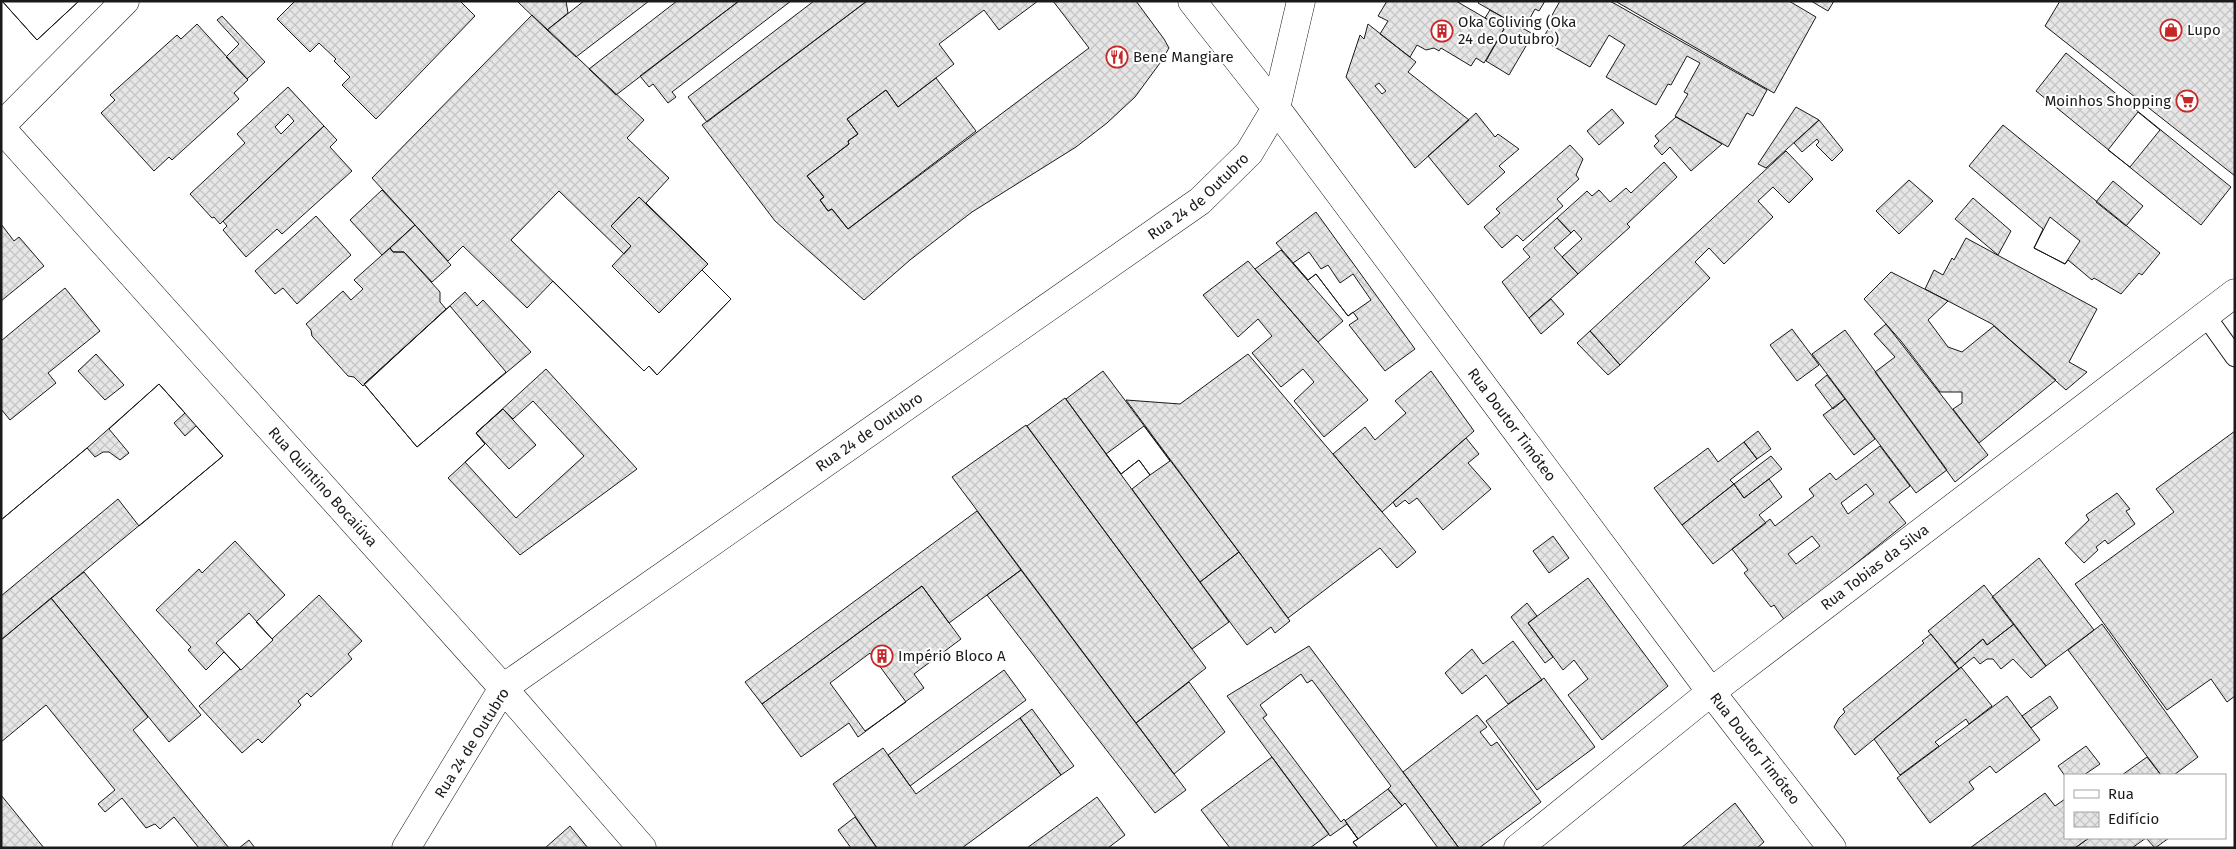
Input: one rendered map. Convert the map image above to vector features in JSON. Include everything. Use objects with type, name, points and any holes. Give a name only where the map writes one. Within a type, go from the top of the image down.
[{"type":"main road","points":[[1,127],[125,1]]},
{"type":"main road","name":"Rua Doutor Timóteo","points":[[1192,1],[1276,108],[1711,692],[1832,848]]},
{"type":"main road","name":"Rua 24 de Outubro","points":[[406,848],[503,688],[1200,201],[1249,153],[1276,108],[1301,1]]},
{"type":"main road","name":"Rua Quintino Bocaiúva","points":[[1,127],[503,688],[642,848]]},
{"type":"main road","name":"Rua Tobias da Silva","points":[[1518,848],[1711,692],[2235,293]]},
{"type":"lane","points":[[2205,316],[2235,356]]},
{"type":"building","points":[[2,1],[79,1],[37,40]]},
{"type":"building","points":[[2,1],[79,1],[37,40]]},
{"type":"building","points":[[295,1],[460,1],[475,16],[376,119],[342,85],[350,77],[334,61],[336,59],[319,43],[310,52],[277,19]]},
{"type":"building","points":[[517,1],[566,1],[568,13],[547,30]]},
{"type":"building","points":[[584,1],[649,1],[576,57],[547,30]]},
{"type":"building","points":[[677,1],[739,1],[616,95],[589,69]]},
{"type":"building","points":[[739,1],[791,1],[672,92],[676,97],[668,103],[653,84],[649,87],[640,76]]},
{"type":"building","points":[[814,1],[867,1],[707,122],[688,97]]},
{"type":"building","points":[[867,1],[1136,1],[1169,48],[1135,97],[1107,123],[1076,147],[972,212],[910,260],[864,300],[775,221],[702,125]]},
{"type":"building","points":[[1038,1],[1053,1],[1089,48],[848,229],[832,209],[828,211],[820,200],[824,197],[807,176],[849,144],[848,141],[858,134],[847,119],[886,90],[898,107],[954,64],[939,44],[984,10],[999,30]]},
{"type":"building","name":"Oka Coliving (Oka 24 de Outubro)","points":[[1387,1],[1456,1],[1504,29],[1484,63],[1476,58],[1471,66],[1441,48],[1439,51],[1434,48],[1426,50],[1417,45],[1410,57],[1380,34],[1388,21],[1378,16]]},
{"type":"building","points":[[1479,1],[1545,1],[1539,11],[1535,9],[1524,29],[1478,3]]},
{"type":"building","points":[[1560,1],[1610,1],[1767,90],[1753,116],[1747,113],[1728,147],[1675,116],[1688,94],[1684,92],[1700,63],[1687,56],[1671,85],[1668,84],[1656,105],[1606,77],[1625,45],[1609,35],[1590,67],[1542,40],[1554,19],[1551,17]]},
{"type":"building","points":[[1615,1],[1789,1],[1816,17],[1774,93]]},
{"type":"building","points":[[1811,1],[1834,1],[1828,11]]},
{"type":"building","name":"Moinhos Shopping","points":[[2060,1],[2235,1],[2235,176],[2045,26]]},
{"type":"building","points":[[1490,10],[1533,34],[1509,75],[1486,61],[1504,29],[1485,18]]},
{"type":"building","points":[[532,15],[644,120],[627,138],[669,178],[646,203],[708,264],[702,270],[731,299],[657,375],[649,366],[644,371],[553,281],[527,308],[463,246],[448,261],[372,178]]},
{"type":"building","points":[[222,16],[265,62],[247,79],[226,57],[239,44],[217,20]]},
{"type":"building","points":[[197,24],[248,80],[234,93],[239,99],[172,160],[169,157],[154,171],[101,113],[115,100],[110,95],[177,35],[181,39]]},
{"type":"building","points":[[1368,24],[1416,62],[1408,72],[1469,120],[1415,168],[1346,77],[1360,35],[1364,39]],"holes":[[[1379,83],[1386,91],[1382,94],[1375,86]]]},
{"type":"building","points":[[2066,53],[2231,187],[2201,225],[2036,91]]},
{"type":"building","points":[[936,78],[976,131],[848,229],[832,209],[828,211],[820,200],[824,197],[807,176],[849,144],[848,141],[858,134],[847,119],[886,90],[898,107]]},
{"type":"building","points":[[288,87],[324,126],[220,224],[190,194],[245,143],[237,134]],"holes":[[[288,114],[294,121],[281,134],[275,127]]]},
{"type":"building","points":[[1796,107],[1819,120],[1766,168],[1758,164]]},
{"type":"building","points":[[1612,109],[1624,123],[1599,145],[1587,131]]},
{"type":"building","points":[[2138,112],[2160,130],[2130,167],[2108,150]]},
{"type":"building","points":[[1476,113],[1495,137],[1498,134],[1519,149],[1499,166],[1505,172],[1468,205],[1428,156]]},
{"type":"building","points":[[1676,117],[1722,144],[1691,171],[1670,147],[1662,155],[1654,146],[1659,141],[1655,136]]},
{"type":"building","points":[[1819,120],[1843,150],[1832,161],[1816,145],[1819,142],[1817,139],[1802,152],[1794,143]]},
{"type":"building","points":[[2003,125],[2160,253],[2142,275],[2139,273],[2121,294],[2094,278],[2092,280],[2068,260],[2065,264],[2034,248],[2043,229],[1969,166]]},
{"type":"building","points":[[324,126],[337,140],[330,147],[352,171],[282,234],[277,229],[246,257],[223,230],[227,226],[223,221]]},
{"type":"building","points":[[1570,145],[1583,159],[1576,175],[1579,179],[1557,199],[1563,206],[1523,241],[1517,235],[1502,248],[1484,227],[1500,213],[1496,209]]},
{"type":"building","points":[[1786,151],[1813,179],[1789,203],[1773,187],[1758,201],[1773,217],[1724,264],[1709,248],[1695,262],[1710,278],[1620,365],[1590,331]]},
{"type":"building","points":[[1664,162],[1677,177],[1627,224],[1630,227],[1578,274],[1562,257],[1582,239],[1574,230],[1571,233],[1557,218],[1587,191],[1592,196],[1599,190],[1610,202],[1626,188],[1631,193]]},
{"type":"building","points":[[1909,180],[1933,201],[1899,234],[1876,211]]},
{"type":"building","points":[[2113,181],[2143,206],[2126,226],[2096,202]]},
{"type":"building","points":[[382,190],[415,225],[382,255],[350,220]]},
{"type":"building","points":[[559,191],[624,254],[631,246],[611,226],[639,197],[708,264],[702,270],[731,299],[657,375],[649,366],[644,371],[511,240]]},
{"type":"building","points":[[639,197],[708,264],[659,313],[612,266],[631,246],[611,226]]},
{"type":"building","points":[[1973,198],[2011,231],[1998,255],[1955,219]]},
{"type":"building","points":[[1316,212],[1415,349],[1385,371],[1349,325],[1358,319],[1353,312],[1348,316],[1316,274],[1308,280],[1276,243]]},
{"type":"building","points":[[316,216],[351,255],[297,304],[283,288],[275,294],[255,271]]},
{"type":"building","points":[[2050,217],[2080,241],[2065,264],[2034,248]]},
{"type":"building","points":[[1557,218],[1571,233],[1554,248],[1578,274],[1529,318],[1502,282],[1530,257],[1523,249]]},
{"type":"building","points":[[1,224],[14,241],[19,237],[44,266],[1,301]]},
{"type":"building","points":[[415,225],[451,265],[432,282],[404,252],[393,252],[390,248]]},
{"type":"building","points":[[1966,238],[2097,309],[2069,362],[2087,372],[2066,390],[1992,324],[1925,289],[1934,270],[1943,275]]},
{"type":"building","points":[[390,248],[393,252],[404,252],[440,292],[440,302],[446,309],[363,386],[354,377],[348,376],[312,336],[311,330],[306,324],[343,291],[351,300],[363,289],[354,280]]},
{"type":"building","points":[[1281,250],[1343,321],[1318,342],[1255,269]]},
{"type":"building","points":[[1309,252],[1321,269],[1328,265],[1340,283],[1353,274],[1371,300],[1348,316],[1316,274],[1308,280],[1293,263]]},
{"type":"building","points":[[1248,261],[1368,400],[1324,437],[1294,401],[1314,382],[1303,369],[1281,387],[1252,353],[1272,336],[1258,319],[1238,337],[1203,295]]},
{"type":"building","points":[[1891,272],[1948,301],[1928,320],[1948,347],[1962,352],[1994,326],[2056,380],[1979,443],[1953,409],[1962,403],[1962,392],[1940,392],[1901,341],[1864,299]]},
{"type":"building","points":[[65,288],[100,331],[48,373],[56,383],[10,420],[1,409],[1,341]]},
{"type":"building","points":[[465,292],[477,306],[483,300],[531,352],[417,447],[364,384]]},
{"type":"building","points":[[1551,299],[1564,314],[1541,334],[1529,318]]},
{"type":"building","points":[[450,306],[506,372],[417,447],[364,384]]},
{"type":"building","points":[[1886,324],[1988,455],[1955,482],[1875,372],[1895,357],[1874,334]]},
{"type":"building","points":[[1792,329],[1819,365],[1797,381],[1770,345]]},
{"type":"building","points":[[1845,330],[1947,470],[1916,493],[1812,354]]},
{"type":"building","points":[[1590,331],[1620,365],[1608,375],[1577,343]]},
{"type":"building","points":[[96,354],[124,385],[105,400],[78,371]]},
{"type":"building","points":[[1248,354],[1416,552],[1397,568],[1380,548],[1288,618],[1126,400],[1180,404]]},
{"type":"building","points":[[546,369],[637,469],[520,555],[448,478],[485,444],[476,433]]},
{"type":"building","points":[[1103,371],[1239,552],[1200,582],[1132,489],[1150,475],[1139,460],[1121,474],[1066,399]]},
{"type":"building","points":[[1431,371],[1474,431],[1382,512],[1333,454],[1365,427],[1375,440],[1406,413],[1395,401]]},
{"type":"building","points":[[1827,375],[1845,399],[1833,409],[1815,385]]},
{"type":"building","points":[[159,384],[223,456],[1,640],[1,520],[87,448]]},
{"type":"building","points":[[159,384],[185,413],[174,423],[185,436],[196,426],[223,456],[139,526],[118,499],[1,596],[1,520],[87,448],[95,457],[103,452],[109,452],[120,460],[129,453],[109,429]]},
{"type":"building","points":[[1065,398],[1229,622],[1192,649],[1027,426]]},
{"type":"building","points":[[1845,399],[1875,439],[1854,455],[1823,415]]},
{"type":"building","points":[[533,401],[584,456],[516,518],[465,462],[485,444],[476,433],[503,409],[513,419]]},
{"type":"building","points":[[503,409],[536,445],[509,469],[476,433]]},
{"type":"building","points":[[1026,425],[1206,668],[1136,723],[952,477]]},
{"type":"building","points":[[1144,426],[1170,461],[1150,475],[1139,460],[1121,474],[1106,454]]},
{"type":"building","points":[[1758,431],[1771,449],[1757,459],[1744,442]]},
{"type":"building","points":[[2235,431],[2235,696],[2227,702],[2211,679],[2167,710],[2075,584],[2174,512],[2156,489]]},
{"type":"building","points":[[1466,438],[1479,454],[1468,463],[1491,489],[1443,530],[1417,498],[1409,504],[1405,500],[1396,507],[1393,502]]},
{"type":"building","points":[[1744,442],[1757,459],[1730,480],[1734,484],[1682,525],[1654,488],[1708,448],[1718,462]]},
{"type":"building","points":[[1880,446],[1910,486],[1889,502],[1906,523],[1785,621],[1774,605],[1771,607],[1744,573],[1748,570],[1732,549],[1770,519],[1775,526],[1814,496],[1809,489],[1830,473],[1836,480]],"holes":[[[1866,484],[1874,494],[1848,514],[1841,503]],[[1812,536],[1820,546],[1796,564],[1788,554]]]},
{"type":"building","points":[[1771,456],[1782,469],[1744,498],[1734,484]]},
{"type":"building","points":[[1769,479],[1782,497],[1759,515],[1766,523],[1713,564],[1682,525],[1734,484],[1744,498]]},
{"type":"building","points":[[2117,493],[2130,509],[2126,511],[2135,524],[2108,544],[2105,540],[2096,547],[2098,550],[2084,563],[2065,543],[2089,520],[2086,515]]},
{"type":"building","points":[[977,511],[1021,570],[949,623],[922,586],[762,704],[745,682]]},
{"type":"building","points":[[1553,536],[1569,558],[1549,573],[1533,551]]},
{"type":"building","points":[[235,541],[285,595],[256,622],[272,639],[319,595],[362,641],[348,654],[352,659],[311,697],[307,693],[298,701],[301,705],[262,743],[258,739],[242,753],[199,706],[240,669],[224,652],[206,670],[188,650],[191,647],[156,610],[199,569],[202,573]]},
{"type":"building","points":[[1239,552],[1290,621],[1275,633],[1271,627],[1247,645],[1200,582]]},
{"type":"building","points":[[2039,558],[2094,630],[2046,666],[1992,597]]},
{"type":"building","points":[[1021,570],[1186,790],[1155,813],[987,595]]},
{"type":"building","points":[[84,572],[201,715],[169,742],[51,598]]},
{"type":"building","points":[[1588,578],[1668,686],[1602,740],[1568,695],[1588,679],[1574,660],[1563,670],[1528,623]]},
{"type":"building","points":[[1984,585],[2014,624],[1987,645],[1983,639],[1955,663],[1928,631]]},
{"type":"building","name":"Império Bloco A","points":[[922,586],[961,639],[914,674],[924,688],[858,737],[849,723],[801,757],[762,704]]},
{"type":"building","points":[[51,598],[148,717],[133,730],[229,848],[1,848],[1,640]]},
{"type":"building","points":[[1527,603],[1537,616],[1528,623],[1553,657],[1545,663],[1511,617]]},
{"type":"building","points":[[249,613],[273,640],[241,670],[216,643]]},
{"type":"building","points":[[2014,624],[2046,666],[2031,678],[2013,659],[2001,669],[1993,659],[1987,659],[1980,664],[1974,657],[1959,669],[1955,663],[1983,639],[1987,645]]},
{"type":"building","points":[[2102,624],[2198,757],[2175,774],[2160,774],[2068,650]]},
{"type":"building","points":[[1931,634],[1959,669],[1855,755],[1834,727],[1845,712],[1843,709],[1924,643],[1922,641]]},
{"type":"building","points":[[1513,641],[1542,680],[1508,704],[1486,675],[1462,694],[1445,673],[1472,649],[1483,664]]},
{"type":"building","points":[[1309,646],[1459,848],[1358,848],[1353,842],[1358,839],[1347,824],[1330,836],[1227,696]]},
{"type":"building","points":[[870,653],[906,702],[865,731],[830,683]]},
{"type":"building","points":[[1961,667],[1992,706],[1969,724],[1966,719],[1935,742],[1939,746],[1900,775],[1874,739]]},
{"type":"building","points":[[1004,670],[1026,700],[910,786],[888,755]]},
{"type":"building","points":[[1301,674],[1307,683],[1312,680],[1391,786],[1388,789],[1402,806],[1405,803],[1438,848],[1358,848],[1353,842],[1358,839],[1344,819],[1341,822],[1263,718],[1267,715],[1260,705]]},
{"type":"building","points":[[1544,678],[1595,747],[1537,790],[1486,721]]},
{"type":"building","points":[[1189,682],[1225,732],[1174,774],[1136,723]]},
{"type":"building","points":[[2007,696],[2040,740],[1996,773],[1990,766],[1969,782],[1974,789],[1930,823],[1897,778]]},
{"type":"building","points":[[2050,696],[2058,708],[2031,728],[2022,716]]},
{"type":"building","points":[[46,705],[115,790],[98,804],[105,812],[122,798],[146,828],[155,824],[160,829],[174,817],[199,848],[44,848],[1,795],[1,742]]},
{"type":"building","points":[[1032,709],[1074,766],[1061,775],[1020,718]]},
{"type":"building","points":[[1477,715],[1487,727],[1480,732],[1491,746],[1497,742],[1541,802],[1479,848],[1459,848],[1403,772]]},
{"type":"building","points":[[1020,718],[1061,775],[962,848],[877,848],[833,784],[883,748],[916,794]]},
{"type":"building","points":[[2086,746],[2100,764],[2085,774],[2064,775],[2058,766]]},
{"type":"building","points":[[1272,757],[1329,834],[1310,848],[1230,848],[1201,810]]},
{"type":"building","points":[[2147,757],[2160,774],[2123,774]]},
{"type":"building","points":[[1388,789],[1402,806],[1358,839],[1345,821]]},
{"type":"building","points":[[2045,793],[2055,806],[2064,800],[2064,839],[2088,839],[2075,848],[1970,848]]},
{"type":"building","points":[[1097,797],[1125,835],[1108,848],[1027,848]]},
{"type":"building","points":[[1735,803],[1764,842],[1757,848],[1681,848]]},
{"type":"building","points":[[855,817],[877,848],[851,848],[838,830]]},
{"type":"building","points":[[570,826],[588,848],[545,848]]},
{"type":"building","points":[[2088,839],[2145,839],[2132,848],[2075,848]]},
{"type":"building","points":[[2147,839],[2168,839],[2155,848]]},
{"type":"building","points":[[249,840],[255,848],[239,848]]},
{"type":"place","name":"Lupo","points":[[2171,30]]},
{"type":"place","name":"Oka Coliving (Oka 24 de Outubro)","points":[[1442,31]]},
{"type":"place","name":"Bene Mangiare","points":[[1117,57]]},
{"type":"place","name":"Moinhos Shopping","points":[[2187,101]]},
{"type":"place","name":"Império Bloco A","points":[[882,656]]}]
